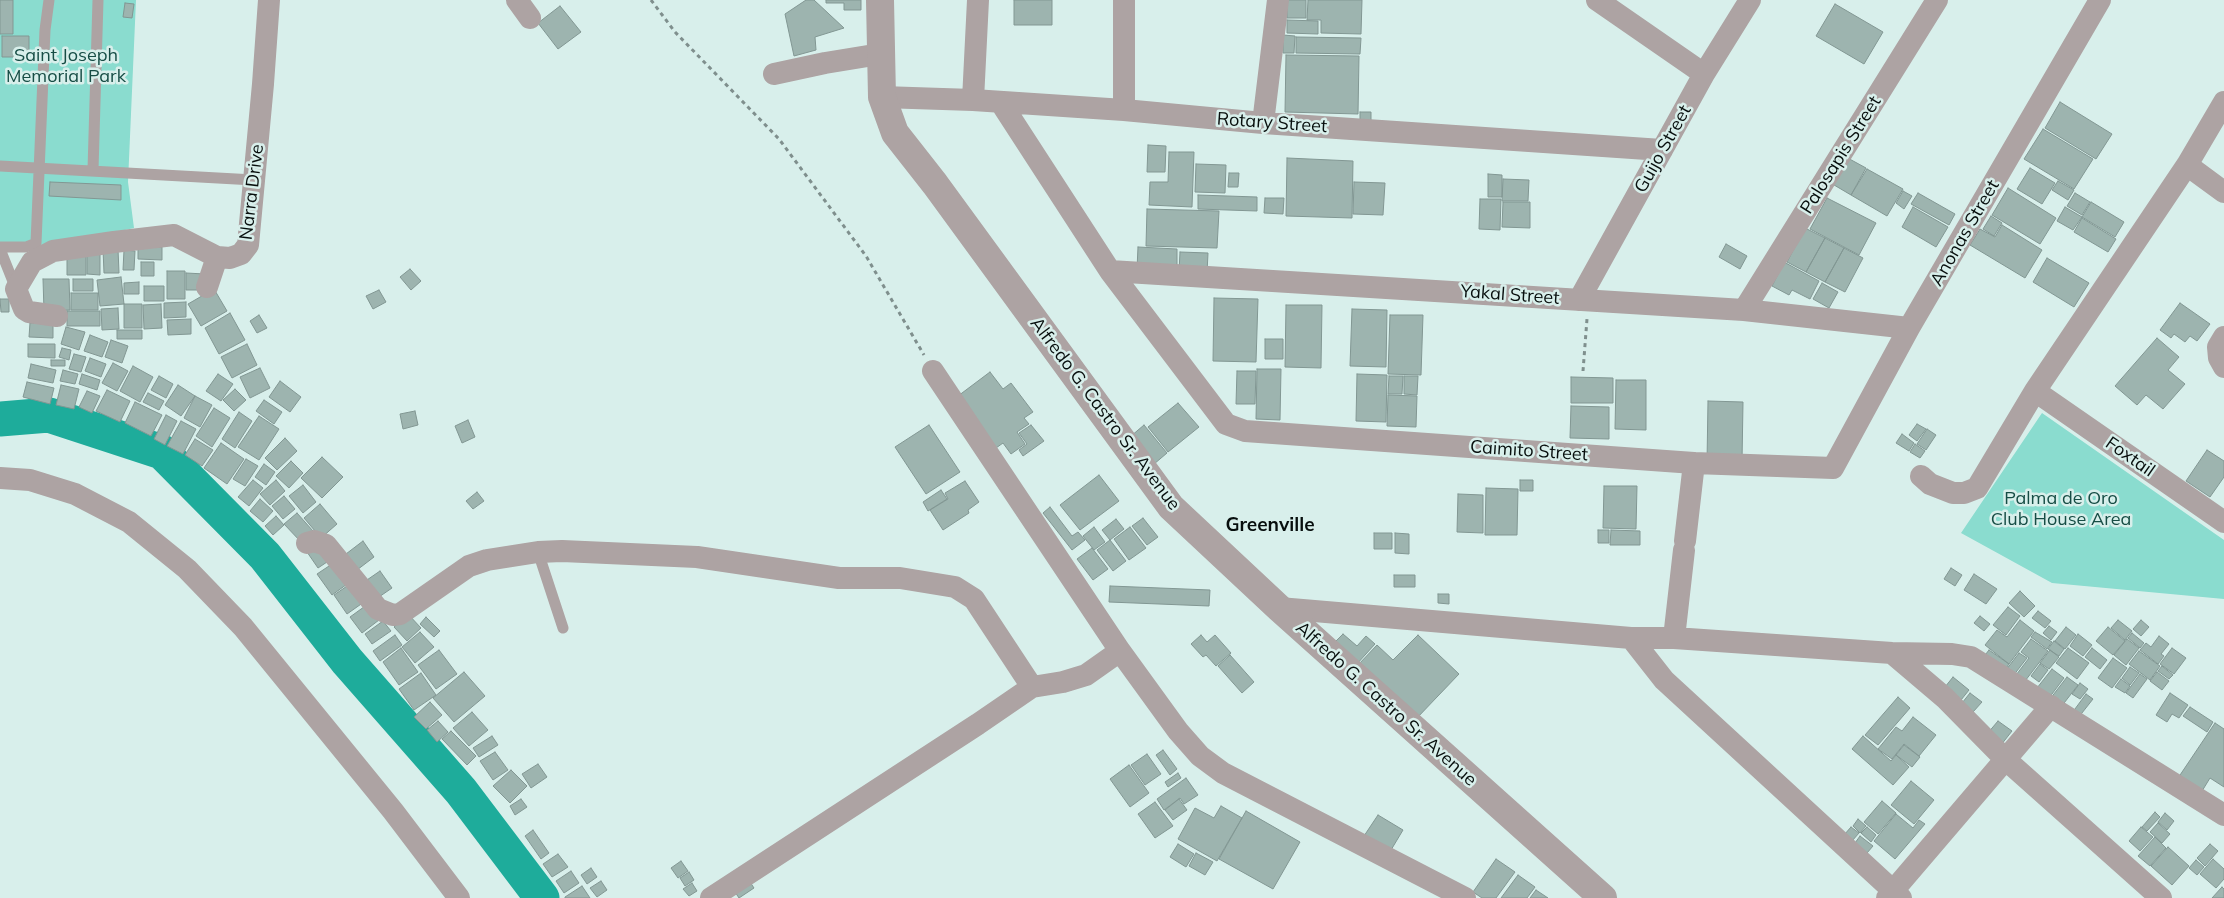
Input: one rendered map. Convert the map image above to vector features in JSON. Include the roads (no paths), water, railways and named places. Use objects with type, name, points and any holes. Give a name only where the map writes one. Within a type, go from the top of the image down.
[{"type":"street","name":"Narra Drive","points":[[216,257],[230,258],[241,254],[248,245],[269,0]]},
{"type":"street","name":"Alfredo G. Castro Sr. Avenue","points":[[880,0],[882,97],[895,133],[935,184],[1171,507],[1279,608],[1603,898]]},
{"type":"street","points":[[973,100],[978,0]]},
{"type":"street","points":[[1124,0],[1124,110]]},
{"type":"street","points":[[1263,123],[1278,0]]},
{"type":"street","points":[[1597,0],[1704,74]]},
{"type":"street","name":"Guijo Street","points":[[1578,300],[1704,74],[1750,0]]},
{"type":"street","name":"Palosapis Street","points":[[1744,310],[1937,0]]},
{"type":"street","name":"Anonas Street","points":[[1833,468],[1910,328],[2100,0]]},
{"type":"street","points":[[774,74],[880,54]]},
{"type":"street","name":"Rotary Street","points":[[882,97],[973,100],[1124,110],[1263,123],[1662,150]]},
{"type":"street","points":[[1922,476],[1930,484],[1953,494],[1964,493],[1977,488],[2035,392],[2187,165],[2224,102]]},
{"type":"street","points":[[1001,103],[1110,271]]},
{"type":"street","points":[[2187,165],[2224,192]]},
{"type":"street","points":[[57,316],[29,312],[24,309],[16,288],[32,262],[38,257],[73,247],[174,235],[216,257],[207,287]]},
{"type":"street","name":"Yakal Street","points":[[1110,271],[1744,310],[1910,328]]},
{"type":"street","name":"Caimito Street","points":[[1110,271],[1226,424],[1245,430],[1694,463],[1833,468]]},
{"type":"street","points":[[2224,337],[2218,347],[2219,358],[2224,367]]},
{"type":"street","points":[[933,370],[1120,651],[1178,731],[1200,756],[1223,773],[1465,898]]},
{"type":"street","name":"Foxtail","points":[[2035,392],[2224,522]]},
{"type":"street","points":[[1674,638],[1694,463]]},
{"type":"street","points":[[0,478],[30,480],[74,494],[129,522],[187,569],[243,626],[393,811],[458,898]]},
{"type":"street","points":[[307,543],[314,541],[326,545],[378,609],[393,615],[400,614],[469,566],[487,560],[538,552],[562,551],[697,557],[839,578],[900,578],[955,586],[974,599],[1032,687]]},
{"type":"street","points":[[1279,608],[1631,638],[1674,638],[1892,653],[1952,654],[1971,657],[2224,815]]},
{"type":"street","points":[[1631,638],[1664,680],[1894,896],[2051,706]]},
{"type":"street","points":[[711,898],[1032,687],[1063,682],[1086,675],[1120,651]]},
{"type":"street","points":[[1892,653],[1945,698],[2006,759],[2161,898]]},
{"type":"lane","points":[[16,288],[0,248],[26,247],[36,243],[45,30],[49,0]]},
{"type":"lane","points":[[93,170],[98,0]]},
{"type":"lane","points":[[0,166],[254,180]]},
{"type":"lane","points":[[538,552],[563,628]]},
{"type":"waterway","points":[[0,419],[49,415],[162,452],[265,556],[347,661],[461,791],[542,898]]},
{"type":"district","name":"Greenville","points":[[1270,525]]},
{"type":"park label","name":"Saint Joseph Memorial Park","points":[[66,66]]},
{"type":"park label","name":"Palma de Oro Club House Area","points":[[2061,509]]}]
